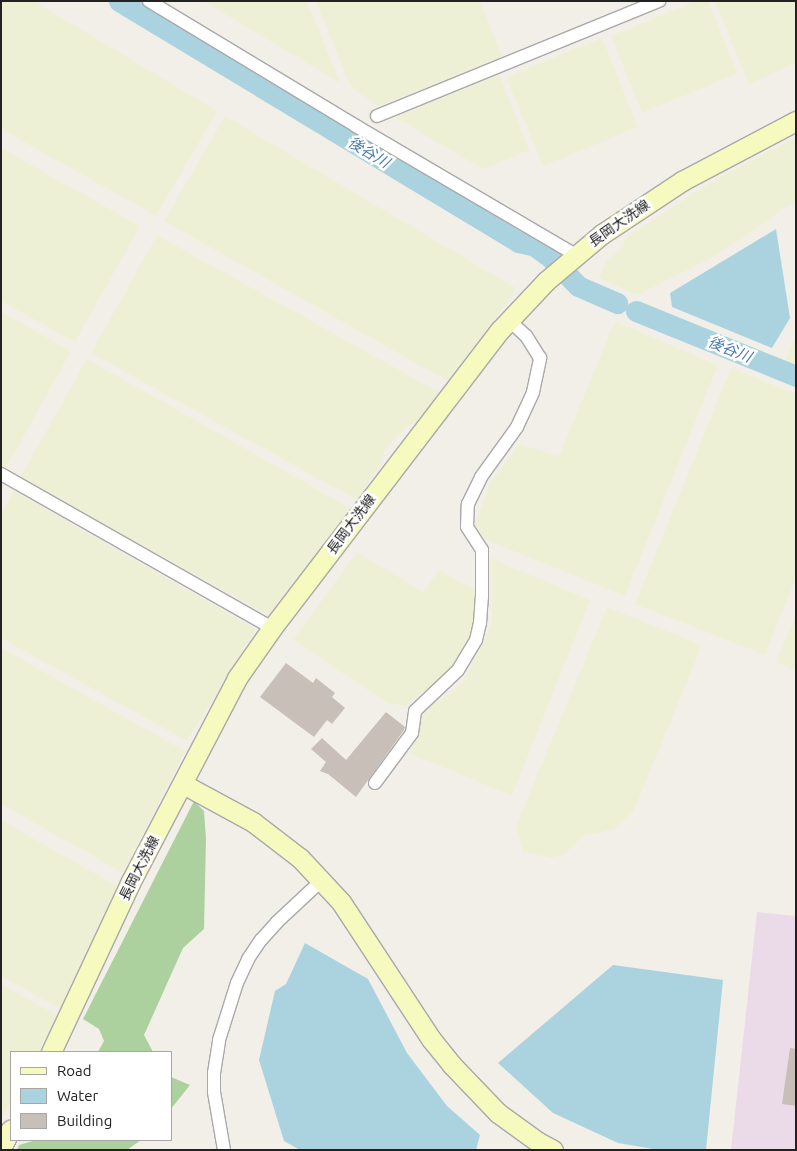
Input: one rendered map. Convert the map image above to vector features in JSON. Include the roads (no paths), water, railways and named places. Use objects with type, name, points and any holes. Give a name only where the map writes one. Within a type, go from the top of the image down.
[{"type":"main road","name":"長岡大洗線","points":[[51,1051],[130,882],[237,678],[272,628],[451,391],[509,320],[546,281],[574,257],[636,210],[682,181],[796,121]]},
{"type":"main road","points":[[183,784],[275,836],[322,880],[342,902],[431,1039],[451,1064],[498,1113],[538,1142],[553,1150]]},
{"type":"main road","points":[[1,1148],[10,1131]]},
{"type":"street","points":[[149,1],[574,257]]},
{"type":"street","points":[[377,116],[659,1]]},
{"type":"street","points":[[375,783],[412,734],[415,711],[458,670],[476,640],[481,614],[482,550],[467,527],[468,504],[481,478],[518,427],[534,392],[540,358],[526,336],[509,320]]},
{"type":"street","points":[[10,479],[272,628]]},
{"type":"street","points":[[224,1150],[214,1092],[214,1073],[218,1040],[237,983],[248,959],[260,940],[322,880]]},
{"type":"water","points":[[776,229],[790,318],[772,348],[672,307],[670,293]]},
{"type":"water","points":[[305,943],[368,979],[407,1053],[447,1106],[480,1135],[476,1150],[300,1150],[284,1141],[259,1060],[275,991],[286,984]]},
{"type":"water","points":[[613,965],[723,980],[706,1150],[659,1150],[618,1143],[553,1113],[498,1063]]},
{"type":"waterway","name":"後谷川","points":[[119,1],[518,242],[535,246],[552,259],[578,286],[617,303]]},
{"type":"waterway","name":"後谷川","points":[[636,311],[796,376]]}]
